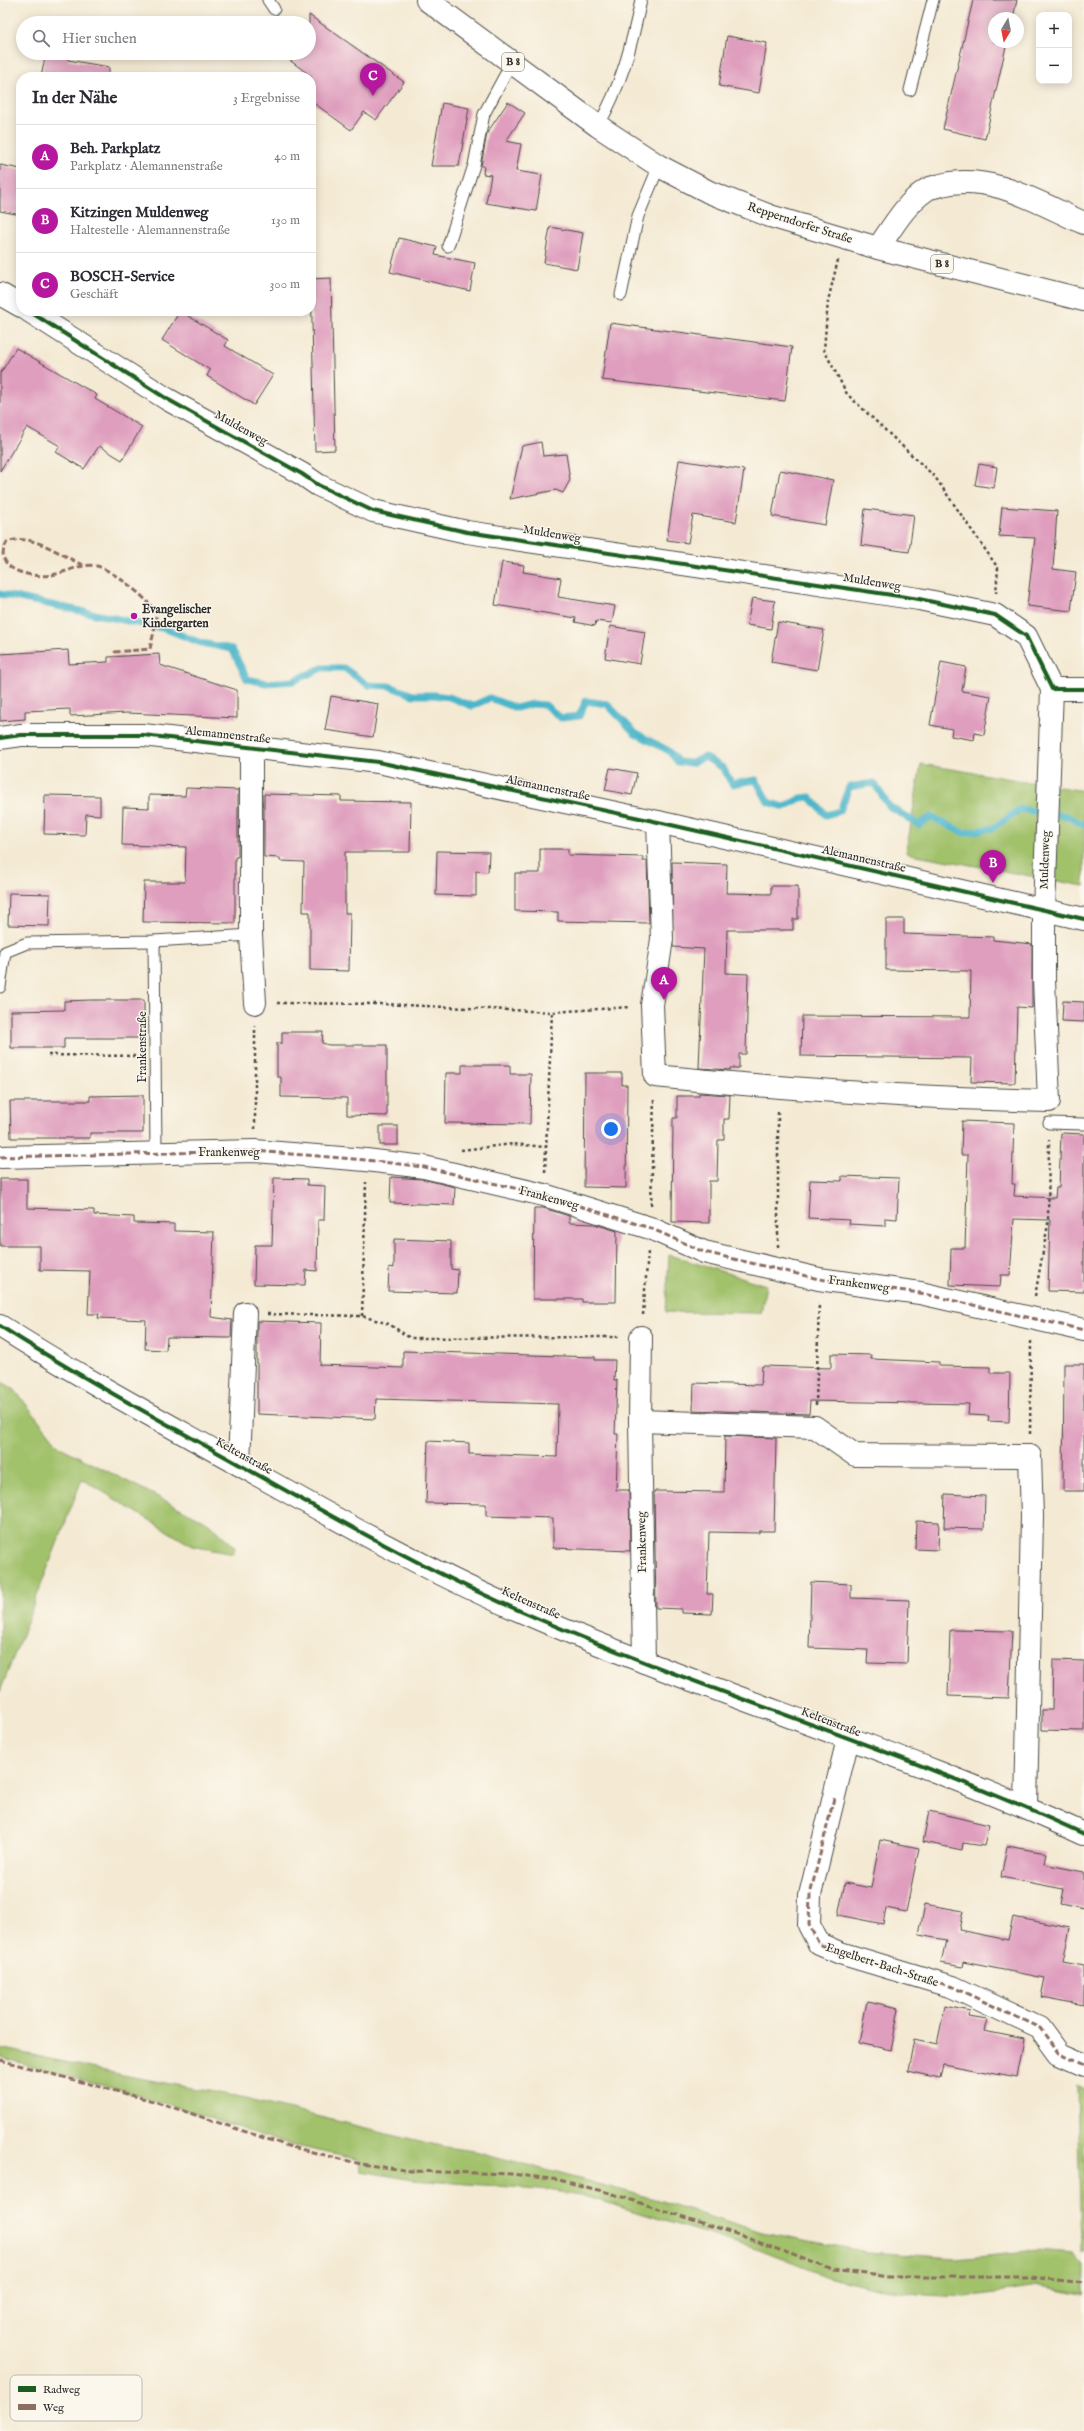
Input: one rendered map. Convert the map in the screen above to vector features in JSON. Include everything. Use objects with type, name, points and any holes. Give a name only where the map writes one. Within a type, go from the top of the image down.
[{"type":"street","name":"Repperndorfer Straße","points":[[427,0],[598,126],[659,166],[709,192],[770,216],[878,248],[1084,300]]},
{"type":"street","points":[[878,248],[909,205],[928,189],[952,182],[985,183],[1010,190],[1084,223]]},
{"type":"street","points":[[0,294],[16,303]]},
{"type":"street","name":"Muldenweg","points":[[37,316],[167,399],[302,474],[318,485],[373,511],[467,532],[919,599],[994,615],[1026,636],[1052,689],[1044,911]]},
{"type":"street","points":[[1052,689],[1084,689]]},
{"type":"street","name":"Alemannenstraße","points":[[0,738],[21,735],[143,735],[378,762],[658,822],[1084,919]]},
{"type":"street","name":"Alemannenstraße","points":[[251,747],[251,935],[255,1003]]},
{"type":"street","points":[[658,822],[662,939],[652,1005],[655,1076],[778,1087],[960,1099],[1049,1101],[1044,980],[1044,911]]},
{"type":"street","name":"Frankenweg","points":[[0,1157],[156,1152],[255,1151],[366,1160],[424,1167],[544,1195],[650,1228],[704,1252],[819,1279],[920,1293],[1084,1330]]},
{"type":"street","name":"Keltenstraße","points":[[239,1464],[245,1313]]},
{"type":"street","name":"Keltenstraße","points":[[0,1326],[144,1412],[419,1562],[517,1609],[644,1662],[1026,1807],[1084,1834]]},
{"type":"street","name":"Frankenweg","points":[[641,1337],[640,1421],[644,1662]]},
{"type":"street","points":[[640,1421],[815,1427],[855,1455],[1030,1456],[1032,1516],[1026,1807]]},
{"type":"street","name":"Engelbert-Bach-Straße","points":[[848,1739],[810,1895],[809,1925],[819,1944],[953,1987],[1040,2028],[1059,2054],[1084,2065]]},
{"type":"lane","points":[[598,126],[616,93],[641,0]]},
{"type":"lane","points":[[910,90],[933,0]]},
{"type":"lane","points":[[448,246],[474,165],[484,114],[512,62]]},
{"type":"lane","points":[[621,295],[638,216],[659,166]]},
{"type":"lane","points":[[0,986],[5,952],[27,943],[154,941],[251,935]]},
{"type":"lane","name":"Frankenstraße","points":[[154,941],[156,1152]]},
{"type":"lane","points":[[1049,1123],[1084,1124]]},
{"type":"path","points":[[844,237],[828,301],[824,350],[847,394],[935,477],[998,568],[994,615]]},
{"type":"path","points":[[255,1151],[255,1003],[383,1004],[552,1012],[652,1005]]},
{"type":"path","points":[[544,1195],[552,1012]]},
{"type":"path","points":[[48,1055],[155,1056]]},
{"type":"path","points":[[245,1313],[362,1316],[389,1324],[410,1338],[641,1337],[650,1228],[655,1076]]},
{"type":"path","points":[[778,1087],[778,1269]]},
{"type":"path","points":[[1030,1456],[1031,1319],[1048,1224],[1049,1123]]},
{"type":"path","points":[[456,1151],[513,1144],[546,1147]]},
{"type":"path","points":[[362,1316],[366,1160]]},
{"type":"path","points":[[815,1427],[819,1279]]},
{"type":"green space","points":[[921,764],[1084,791],[1084,886],[906,853]]},
{"type":"green space","points":[[669,1255],[766,1285],[761,1313],[666,1312]]},
{"type":"green space","points":[[0,1381],[14,1389],[60,1447],[209,1523],[235,1547],[233,1554],[192,1546],[82,1479],[0,1692]]},
{"type":"green space","points":[[0,2048],[128,2076],[224,2094],[445,2147],[475,2151],[658,2200],[762,2232],[868,2252],[957,2258],[1037,2250],[1074,2253],[1084,2264],[1084,2295],[1039,2287],[965,2297],[926,2295],[877,2289],[828,2277],[759,2250],[581,2195],[539,2189],[412,2180],[361,2171],[360,2160],[287,2144],[158,2101],[0,2057]]},
{"type":"green space","points":[[1077,2085],[1084,2089],[1084,2251],[1081,2251]]},
{"type":"building","points":[[973,0],[1017,0],[1014,12],[988,12],[988,48],[1006,48],[985,139],[943,129]]},
{"type":"building","points":[[316,20],[404,82],[376,120],[364,112],[351,130],[316,105],[316,72],[306,72],[289,60],[316,60]]},
{"type":"building","points":[[727,36],[767,43],[759,93],[719,86]]},
{"type":"building","points":[[45,60],[68,60],[109,67],[109,72],[42,72]]},
{"type":"building","points":[[508,102],[525,113],[506,141],[521,144],[516,171],[542,175],[536,211],[486,203],[491,175],[483,174],[484,166],[481,166],[487,133]]},
{"type":"building","points":[[442,103],[469,108],[459,166],[431,166]]},
{"type":"building","points":[[0,165],[16,168],[16,214],[0,211]]},
{"type":"building","points":[[550,227],[583,233],[577,269],[544,263]]},
{"type":"building","points":[[399,238],[437,247],[435,255],[475,263],[470,291],[390,272]]},
{"type":"building","points":[[331,278],[335,450],[315,451],[312,316],[316,316],[316,279]]},
{"type":"building","points":[[177,316],[188,316],[228,340],[225,346],[273,375],[254,405],[207,376],[210,370],[162,340]]},
{"type":"building","points":[[610,323],[792,347],[785,401],[602,380]]},
{"type":"building","points":[[16,348],[97,395],[95,399],[142,427],[122,460],[99,446],[84,469],[56,452],[60,446],[27,427],[0,471],[0,374]]},
{"type":"building","points":[[541,442],[543,456],[566,454],[570,480],[563,493],[556,490],[510,499],[522,446]]},
{"type":"building","points":[[679,460],[744,470],[736,522],[693,515],[688,543],[667,540]]},
{"type":"building","points":[[979,464],[997,467],[994,488],[975,485]]},
{"type":"building","points":[[780,470],[833,480],[825,525],[772,516]]},
{"type":"building","points":[[1002,507],[1057,511],[1053,569],[1076,572],[1071,611],[1027,606],[1035,538],[999,536]]},
{"type":"building","points":[[865,509],[914,515],[909,552],[861,545]]},
{"type":"building","points":[[502,562],[524,565],[523,572],[561,578],[558,597],[615,606],[612,623],[596,621],[595,626],[575,622],[576,618],[495,605]]},
{"type":"building","points":[[752,598],[775,601],[771,629],[747,625]]},
{"type":"building","points":[[778,622],[824,630],[817,670],[771,662]]},
{"type":"building","points":[[610,626],[645,632],[640,664],[605,658]]},
{"type":"building","points":[[68,650],[69,664],[108,662],[108,657],[159,654],[160,665],[237,690],[237,718],[127,713],[70,716],[70,709],[25,711],[25,719],[0,721],[0,654]]},
{"type":"building","points":[[941,662],[966,667],[962,691],[991,696],[984,735],[975,733],[974,740],[951,736],[952,729],[930,725]]},
{"type":"building","points":[[331,696],[378,704],[373,737],[325,730]]},
{"type":"building","points":[[610,768],[637,773],[632,795],[605,790]]},
{"type":"building","points":[[186,788],[238,790],[238,857],[235,857],[235,923],[143,922],[144,882],[185,882],[186,847],[122,845],[123,807],[149,808],[149,795],[185,796]]},
{"type":"building","points":[[264,794],[341,796],[341,801],[411,802],[410,852],[345,852],[345,913],[350,913],[349,971],[310,970],[310,912],[303,912],[304,862],[280,861],[280,858],[264,857]]},
{"type":"building","points":[[45,795],[100,796],[100,815],[86,814],[85,835],[44,834]]},
{"type":"building","points":[[540,849],[568,849],[568,855],[643,857],[643,861],[647,861],[649,923],[558,921],[558,912],[515,911],[515,873],[540,873]]},
{"type":"building","points":[[437,851],[489,852],[488,872],[476,871],[476,896],[436,895]]},
{"type":"building","points":[[672,862],[727,864],[726,893],[771,894],[771,886],[798,886],[798,919],[793,919],[793,930],[727,930],[726,973],[748,974],[746,1054],[739,1054],[739,1068],[730,1068],[730,1070],[699,1068],[704,949],[673,947]]},
{"type":"building","points":[[9,893],[50,894],[49,926],[8,925]]},
{"type":"building","points":[[886,919],[904,919],[904,934],[993,937],[993,940],[1032,944],[1032,1008],[1017,1007],[1015,1083],[971,1082],[972,1058],[801,1056],[802,1016],[970,1017],[971,971],[886,970]]},
{"type":"building","points":[[144,1000],[144,1038],[64,1038],[64,1048],[11,1048],[11,1011],[64,1010],[64,1001]]},
{"type":"building","points":[[1063,1001],[1084,1002],[1084,1022],[1062,1021]]},
{"type":"building","points":[[282,1032],[323,1032],[322,1043],[329,1045],[387,1045],[387,1116],[347,1115],[347,1098],[281,1097],[281,1077],[277,1077],[277,1043],[282,1043]]},
{"type":"building","points":[[462,1065],[510,1065],[510,1074],[531,1074],[530,1124],[445,1123],[446,1073],[462,1073]]},
{"type":"building","points":[[585,1073],[622,1073],[622,1085],[627,1085],[626,1188],[584,1187]]},
{"type":"building","points":[[699,1093],[730,1095],[729,1119],[724,1119],[724,1140],[718,1140],[717,1181],[709,1181],[709,1223],[672,1222],[673,1118],[677,1118],[677,1096],[699,1096]]},
{"type":"building","points":[[143,1095],[143,1133],[90,1133],[90,1138],[11,1138],[10,1101],[90,1101],[90,1096]]},
{"type":"building","points":[[962,1121],[1014,1123],[1012,1184],[1015,1184],[1014,1196],[1055,1198],[1056,1188],[1059,1188],[1061,1133],[1084,1134],[1084,1292],[1048,1291],[1050,1220],[1014,1219],[1010,1275],[1001,1275],[1000,1287],[950,1285],[951,1248],[965,1248],[968,1155],[961,1155]]},
{"type":"building","points":[[380,1126],[398,1126],[398,1145],[380,1145]]},
{"type":"building","points":[[842,1176],[899,1178],[897,1219],[885,1218],[885,1226],[849,1224],[850,1220],[808,1218],[810,1180],[842,1181]]},
{"type":"building","points":[[391,1177],[422,1179],[455,1187],[454,1205],[390,1203]]},
{"type":"building","points":[[274,1178],[307,1179],[307,1185],[325,1186],[324,1220],[318,1220],[317,1271],[306,1270],[305,1285],[254,1284],[255,1245],[272,1245]]},
{"type":"building","points":[[0,1179],[27,1179],[27,1208],[94,1210],[94,1215],[134,1217],[134,1223],[174,1224],[174,1231],[214,1232],[211,1317],[232,1320],[231,1338],[167,1337],[166,1350],[145,1349],[146,1320],[98,1318],[99,1314],[88,1314],[90,1271],[40,1270],[40,1246],[0,1246]]},
{"type":"building","points":[[534,1208],[543,1208],[569,1216],[569,1223],[594,1224],[617,1231],[616,1302],[582,1302],[582,1299],[533,1299]]},
{"type":"building","points":[[394,1239],[451,1241],[451,1269],[458,1270],[457,1293],[388,1291],[389,1267],[394,1268]]},
{"type":"building","points":[[257,1321],[321,1323],[320,1365],[403,1368],[403,1351],[595,1357],[595,1360],[615,1360],[614,1380],[617,1380],[615,1434],[618,1434],[616,1490],[629,1490],[630,1551],[553,1548],[553,1518],[486,1516],[486,1504],[426,1503],[428,1441],[469,1443],[469,1454],[557,1457],[558,1404],[376,1399],[375,1419],[257,1414]]},
{"type":"building","points":[[831,1354],[871,1355],[871,1359],[939,1362],[939,1366],[990,1367],[990,1373],[1010,1373],[1009,1422],[988,1421],[989,1416],[968,1415],[969,1404],[810,1401],[809,1414],[693,1410],[694,1383],[761,1385],[762,1366],[831,1368]]},
{"type":"building","points":[[1064,1364],[1084,1364],[1084,1491],[1063,1491]]},
{"type":"building","points":[[725,1436],[776,1438],[774,1531],[759,1531],[759,1533],[709,1532],[707,1594],[713,1594],[712,1614],[682,1613],[682,1609],[656,1608],[654,1491],[724,1492]]},
{"type":"building","points":[[945,1494],[985,1496],[984,1529],[944,1528]]},
{"type":"building","points":[[916,1521],[939,1522],[938,1550],[915,1549]]},
{"type":"building","points":[[811,1582],[851,1584],[851,1598],[909,1600],[907,1664],[867,1663],[868,1650],[809,1648]]},
{"type":"building","points":[[950,1630],[1012,1631],[1009,1698],[948,1696]]},
{"type":"building","points":[[1053,1660],[1084,1661],[1084,1731],[1042,1730],[1042,1710],[1052,1710]]},
{"type":"building","points":[[929,1811],[989,1825],[984,1846],[963,1843],[962,1850],[923,1842]]},
{"type":"building","points":[[880,1840],[919,1848],[906,1912],[886,1908],[883,1924],[838,1915],[845,1883],[871,1888]]},
{"type":"building","points":[[1007,1846],[1046,1853],[1044,1864],[1084,1872],[1084,1909],[1060,1904],[1063,1889],[1001,1877]]},
{"type":"building","points":[[925,1904],[963,1911],[959,1930],[1008,1940],[1013,1917],[1070,1928],[1063,1962],[1084,1966],[1084,2005],[1041,1997],[1045,1978],[963,1962],[962,1967],[941,1963],[946,1940],[919,1935]]},
{"type":"building","points":[[867,2001],[899,2008],[891,2050],[859,2043]]},
{"type":"building","points":[[945,2006],[970,2011],[969,2016],[987,2019],[984,2031],[1024,2039],[1017,2078],[943,2064],[940,2078],[908,2071],[914,2039],[937,2044]]},
{"type":"waterway","points":[[0,594],[166,629],[201,643],[232,649],[247,679],[266,683],[293,681],[322,668],[344,668],[368,685],[389,686],[413,695],[449,697],[472,706],[490,698],[516,708],[532,704],[545,705],[561,718],[579,716],[586,701],[607,704],[635,733],[669,751],[678,762],[692,763],[705,757],[723,768],[732,784],[756,780],[768,802],[784,807],[801,798],[810,797],[826,815],[840,811],[849,787],[874,783],[889,806],[919,825],[931,817],[964,833],[993,828],[1020,809],[1067,816],[1084,825]]},
{"type":"marked path","points":[[83,565],[46,546],[26,540],[7,542],[3,551],[6,563],[13,569],[25,574],[45,576],[81,566],[92,565],[103,568],[112,573],[140,595],[154,610],[156,616],[150,649],[115,652],[115,657]]},
{"type":"marked path","points":[[0,1157],[255,1151],[366,1160],[424,1167],[544,1195],[650,1228],[704,1252],[819,1279],[920,1293],[1084,1330]]},
{"type":"marked path","points":[[834,1798],[810,1895],[809,1925],[819,1944],[840,1953],[953,1987],[1040,2028],[1059,2054],[1084,2065]]},
{"type":"marked path","points":[[0,2060],[157,2102],[288,2146],[361,2164],[411,2171],[511,2174],[559,2180],[610,2193],[742,2236],[833,2270],[890,2277],[1031,2277],[1084,2283]]},
{"type":"cycle path","points":[[37,316],[167,399],[302,474],[318,485],[373,511],[467,532],[919,599],[995,615],[1026,636],[1052,689],[1084,689]]},
{"type":"cycle path","points":[[0,738],[21,735],[143,735],[378,762],[658,822],[1084,919]]},
{"type":"cycle path","points":[[0,1326],[89,1380],[308,1503],[377,1541],[482,1594],[588,1640],[659,1668],[873,1747],[1014,1803],[1084,1834]]},
{"type":"place","name":"BOSCH-Service","points":[[373,96]]},
{"type":"place","name":"Evangelischer Kindergarten","points":[[134,616]]},
{"type":"place","name":"Kitzingen Muldenweg","points":[[993,883]]},
{"type":"place","name":"Beh. Parkplatz","points":[[664,1000]]}]
